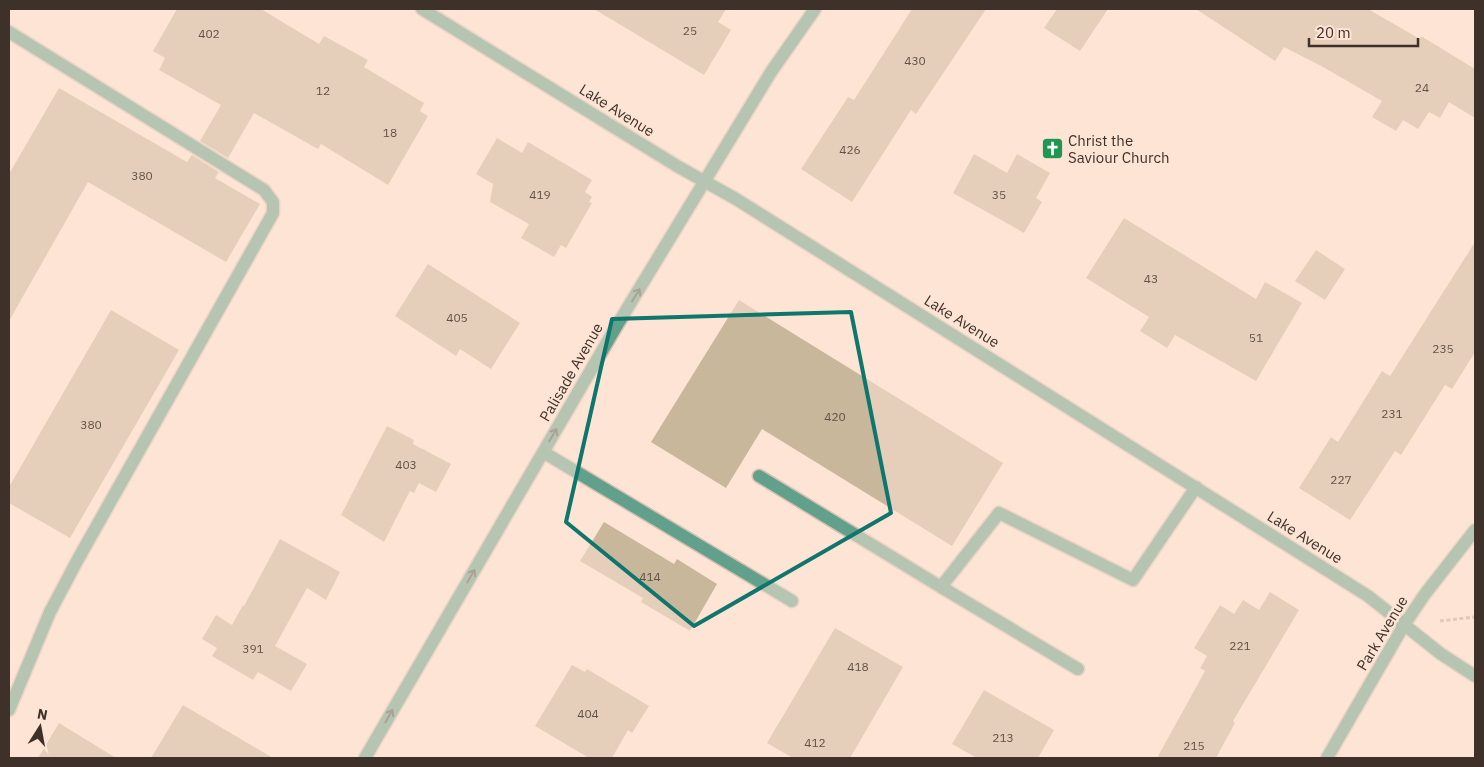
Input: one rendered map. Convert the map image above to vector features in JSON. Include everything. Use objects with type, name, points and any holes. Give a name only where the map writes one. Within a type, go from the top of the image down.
[{"type":"street","name":"Lake Avenue","points":[[422,9],[676,166],[744,205],[1196,486],[1368,596],[1441,654],[1475,676]]},
{"type":"street","name":"Palisade Avenue","points":[[365,758],[616,327],[771,72],[815,9]]},
{"type":"street","points":[[9,32],[264,190],[273,202],[273,213],[50,612],[9,710]]},
{"type":"street","points":[[543,452],[792,601]]},
{"type":"street","points":[[759,476],[1078,669]]},
{"type":"street","points":[[941,587],[999,513],[1133,580],[1196,486]]},
{"type":"street","name":"Park Avenue","points":[[1327,758],[1404,625],[1425,594],[1475,530]]},
{"type":"highlighted area","points":[[851,312],[891,513],[694,626],[566,522],[612,319]]},
{"type":"building","points":[[177,9],[261,9],[319,44],[324,36],[368,60],[364,67],[424,103],[420,111],[428,116],[388,185],[321,144],[318,149],[254,113],[228,158],[200,141],[221,105],[159,70],[165,58],[153,51]]},
{"type":"building","points":[[594,9],[726,9],[718,22],[731,30],[704,75]]},
{"type":"building","points":[[912,9],[986,9],[916,114],[911,110],[852,202],[801,169],[848,97],[854,100]]},
{"type":"building","points":[[1057,9],[1108,9],[1080,51],[1044,28]]},
{"type":"building","points":[[1196,9],[1368,9],[1420,39],[1421,36],[1475,69],[1475,118],[1449,102],[1440,118],[1429,112],[1418,129],[1403,120],[1396,131],[1372,117],[1382,101],[1284,47],[1275,61]]},
{"type":"building","points":[[59,88],[187,162],[192,155],[219,172],[215,178],[260,204],[226,262],[88,182],[9,321],[9,174]]},
{"type":"building","points":[[497,138],[522,153],[528,142],[592,180],[585,192],[592,197],[589,202],[592,203],[566,248],[561,245],[554,257],[521,238],[529,224],[490,202],[493,184],[476,174]]},
{"type":"building","points":[[974,154],[1007,173],[1017,154],[1050,173],[1036,198],[1042,202],[1024,233],[953,193]]},
{"type":"building","points":[[1124,218],[1256,299],[1265,282],[1302,303],[1256,381],[1175,335],[1167,348],[1140,331],[1149,317],[1086,278]]},
{"type":"building","points":[[1475,242],[1475,352],[1452,389],[1445,385],[1401,455],[1395,451],[1350,520],[1299,488],[1331,437],[1338,442],[1382,371],[1390,376]]},
{"type":"building","points":[[1316,250],[1345,269],[1325,300],[1295,281]]},
{"type":"building","points":[[428,264],[520,323],[491,369],[460,349],[456,356],[395,316]]},
{"type":"building","points":[[739,300],[1003,463],[952,546],[762,429],[726,488],[651,442]]},
{"type":"building","points":[[111,310],[179,350],[70,538],[9,503],[9,487]]},
{"type":"building","points":[[387,426],[414,440],[413,444],[451,464],[436,492],[419,483],[414,493],[410,491],[384,542],[341,515]]},
{"type":"building","points":[[604,522],[674,564],[677,559],[717,584],[690,631],[641,602],[643,598],[580,561]]},
{"type":"building","points":[[280,539],[340,572],[326,600],[307,588],[275,646],[307,664],[291,691],[258,672],[253,680],[212,656],[217,648],[202,639],[216,615],[232,625]]},
{"type":"building","points":[[1270,592],[1299,610],[1233,721],[1235,723],[1216,758],[1157,758],[1205,671],[1200,668],[1207,656],[1194,648],[1220,605],[1234,614],[1243,600],[1259,610]]},
{"type":"building","points":[[835,628],[903,667],[850,758],[793,758],[767,743]]},
{"type":"building","points":[[572,665],[585,672],[587,669],[649,706],[632,733],[628,730],[612,758],[589,758],[535,726]]},
{"type":"building","points":[[984,690],[1054,730],[1038,758],[977,758],[952,744]]},
{"type":"building","points":[[183,705],[273,758],[151,758]]},
{"type":"building","points":[[59,723],[116,758],[38,758]]},
{"type":"place","name":"Christ the Saviour Church","points":[[1052,149]]}]
